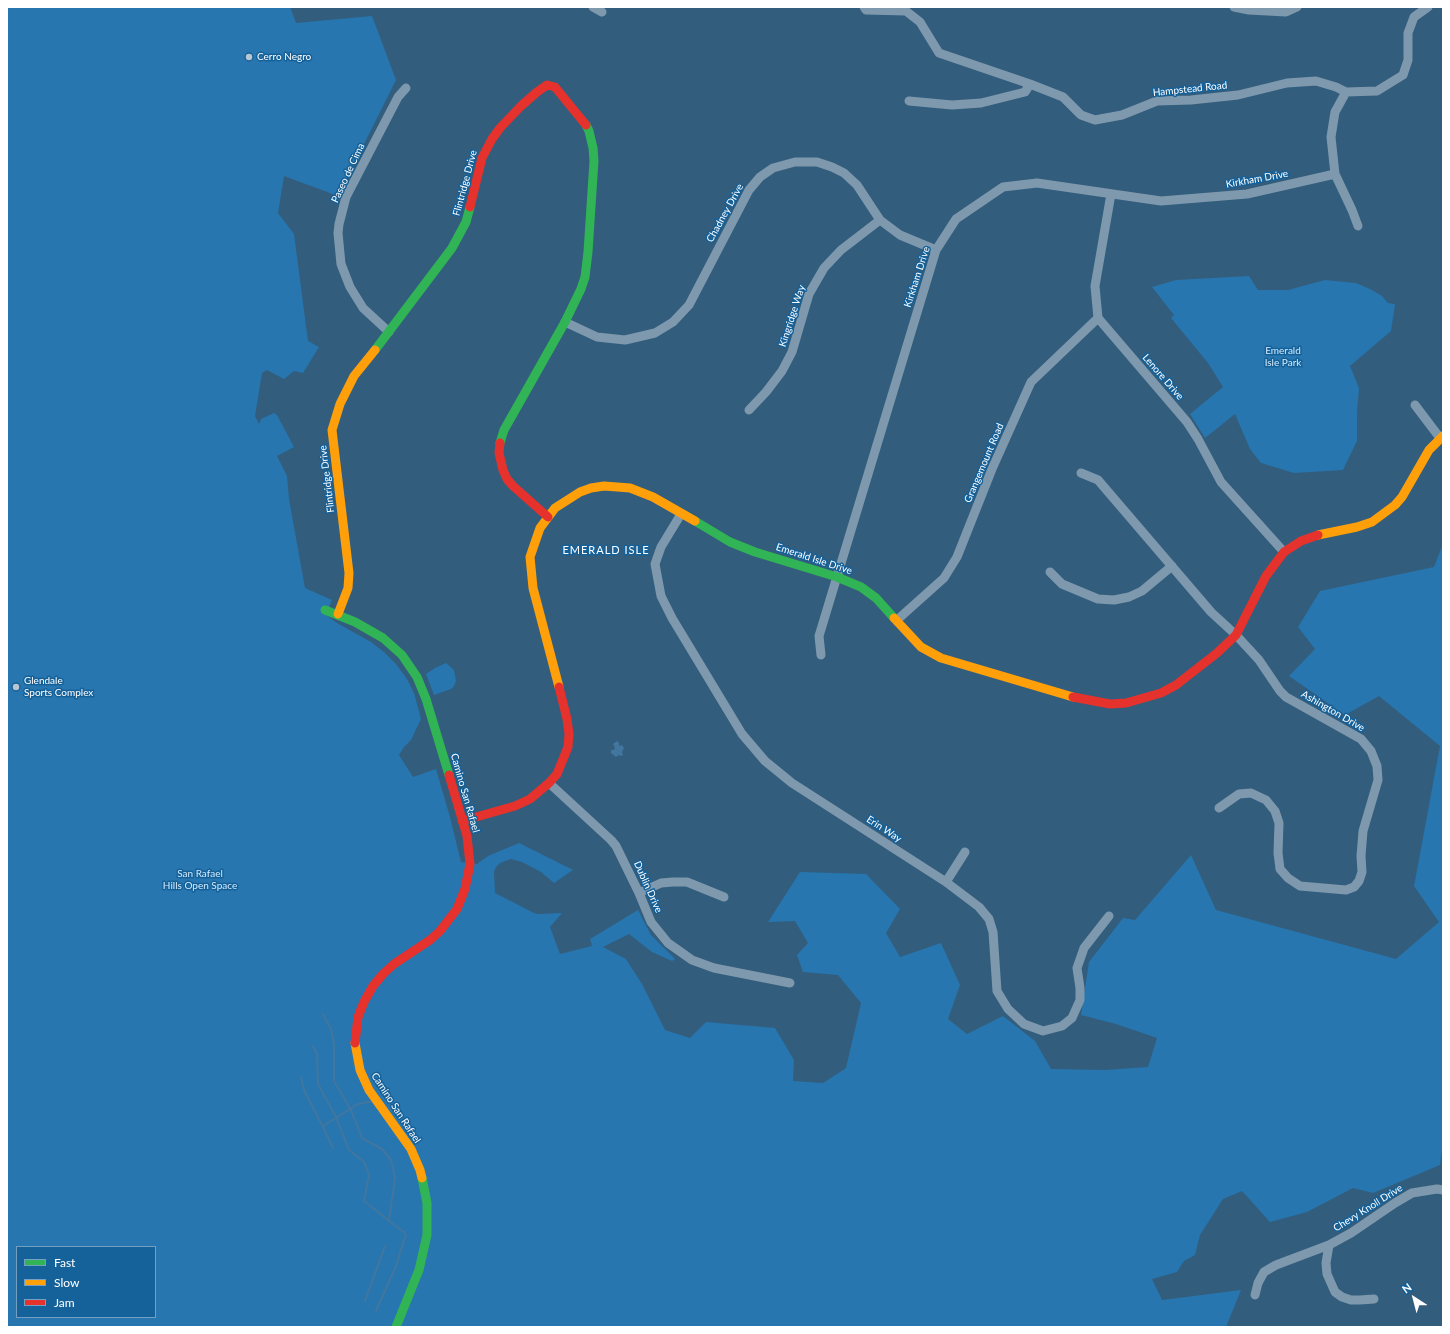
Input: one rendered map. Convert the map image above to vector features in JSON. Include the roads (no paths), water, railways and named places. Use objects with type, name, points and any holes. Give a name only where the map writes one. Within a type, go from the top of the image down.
[{"type":"street","points":[[594,7],[602,12]]},
{"type":"street","name":"Hampstead Road","points":[[864,7],[866,10],[906,11],[920,22],[939,53],[1030,84],[1063,98],[1081,115],[1095,120],[1122,115],[1157,101],[1191,100],[1238,95],[1287,83],[1316,81],[1336,87],[1346,92],[1377,91],[1403,75],[1408,60],[1408,33],[1414,17],[1428,7]]},
{"type":"street","points":[[1234,7],[1249,10],[1286,12],[1297,7]]},
{"type":"street","points":[[909,101],[952,105],[981,104],[1025,92],[1030,84]]},
{"type":"street","name":"Flintridge Drive","points":[[338,614],[348,588],[349,571],[332,430],[340,404],[354,376],[389,332],[452,248],[460,235],[466,222],[484,151],[500,128],[520,106],[547,85],[555,87],[585,124],[589,131],[593,148],[592,184],[584,277],[581,289],[565,322],[504,430],[499,447],[500,460],[508,479],[513,486],[548,517]]},
{"type":"street","name":"Paseo de Cima","points":[[389,332],[363,308],[350,287],[341,264],[338,233],[346,197],[398,97],[406,88]]},
{"type":"street","points":[[1346,92],[1335,112],[1332,130],[1335,174],[1358,226]]},
{"type":"street","name":"Chadney Drive","points":[[565,322],[597,337],[625,340],[655,334],[673,322],[689,305],[748,190],[760,177],[773,168],[795,162],[818,162],[844,173],[857,186],[880,220],[900,235],[936,250]]},
{"type":"street","name":"Kirkham Drive","points":[[821,655],[819,636],[936,250],[956,219],[1003,187],[1037,183],[1162,201],[1247,194],[1335,174]]},
{"type":"street","points":[[1098,318],[1095,286],[1111,194]]},
{"type":"street","name":"Kingridge Way","points":[[749,410],[766,392],[782,371],[792,352],[809,294],[824,268],[841,250],[880,220]]},
{"type":"street","name":"Lenore Drive","points":[[1098,318],[1187,422],[1221,482],[1284,552]]},
{"type":"street","name":"Grangemount Road","points":[[897,620],[944,578],[957,557],[992,469],[1031,382],[1098,318]]},
{"type":"street","points":[[1415,405],[1442,437]]},
{"type":"street","name":"Emerald Isle Drive","points":[[462,821],[515,806],[530,799],[550,784],[564,760],[568,748],[568,719],[533,588],[530,557],[540,528],[548,517],[555,508],[580,492],[591,488],[604,486],[630,488],[653,498],[730,542],[755,552],[837,577],[860,587],[870,592],[897,620],[911,638],[921,647],[941,658],[1075,698],[1110,704],[1126,703],[1161,694],[1176,685],[1217,653],[1236,635],[1266,576],[1284,552],[1301,541],[1317,535],[1357,527],[1372,522],[1386,513],[1402,497],[1429,450],[1442,437]]},
{"type":"street","name":"Ashington Drive","points":[[1080,473],[1098,480],[1211,612],[1236,635],[1258,660],[1286,697],[1362,739],[1371,751],[1377,766],[1378,780],[1375,795],[1368,812],[1363,831],[1360,856],[1362,872],[1359,881],[1354,887],[1346,890],[1300,886],[1288,878],[1280,869],[1278,853],[1279,823],[1275,811],[1266,800],[1252,793],[1239,794],[1219,808]]},
{"type":"street","name":"Erin Way","points":[[681,514],[661,547],[655,564],[661,596],[672,618],[742,734],[765,761],[792,783],[946,882],[979,907],[989,919],[994,932],[997,991],[1008,1009],[1024,1024],[1043,1031],[1062,1026],[1072,1018],[1080,1000],[1077,968],[1084,948],[1109,916]]},
{"type":"street","points":[[1050,572],[1062,584],[1098,599],[1114,600],[1129,597],[1142,591],[1172,566]]},
{"type":"street","name":"Camino San Rafael","points":[[326,610],[355,622],[383,638],[402,656],[417,677],[426,699],[467,836],[470,864],[465,889],[456,909],[440,931],[394,964],[383,974],[373,986],[358,1016],[355,1036],[356,1056],[364,1080],[369,1090],[411,1149],[420,1170],[427,1203],[427,1235],[423,1256],[419,1270],[396,1327]]},
{"type":"street","name":"Dublin Drive","points":[[550,784],[614,843],[620,852],[651,922],[668,943],[692,960],[714,968],[790,982]]},
{"type":"street","points":[[946,882],[965,852]]},
{"type":"street","points":[[639,893],[661,884],[687,882],[724,897]]},
{"type":"street","name":"Chevy Knoll Drive","points":[[1255,1295],[1258,1283],[1264,1272],[1276,1265],[1329,1245],[1351,1233],[1395,1202],[1412,1193],[1437,1189],[1443,1190]]},
{"type":"street","points":[[1329,1245],[1326,1274],[1334,1292],[1351,1300],[1374,1299]]},
{"type":"waterway","points":[[323,1014],[331,1029],[334,1044],[334,1081],[351,1110],[362,1138],[382,1149],[391,1160],[395,1178],[389,1221]]},
{"type":"waterway","points":[[313,1046],[317,1054],[318,1084],[336,1117],[349,1150],[364,1162],[369,1175],[364,1201],[406,1234],[396,1266],[376,1311]]},
{"type":"waterway","points":[[301,1078],[304,1090],[333,1148]]},
{"type":"waterway","points":[[323,1126],[358,1104],[373,1101]]},
{"type":"waterway","points":[[365,1301],[385,1246]]},
{"type":"place","name":"Cerro Negro","points":[[249,57]]},
{"type":"place","name":"Glendale Sports Complex","points":[[16,687]]},
{"type":"district","name":"EMERALD ISLE","points":[[606,550]]},
{"type":"park label","name":"Emerald Isle Park","points":[[1283,356]]},
{"type":"park label","name":"San Rafael Hills Open Space","points":[[200,880]]}]
